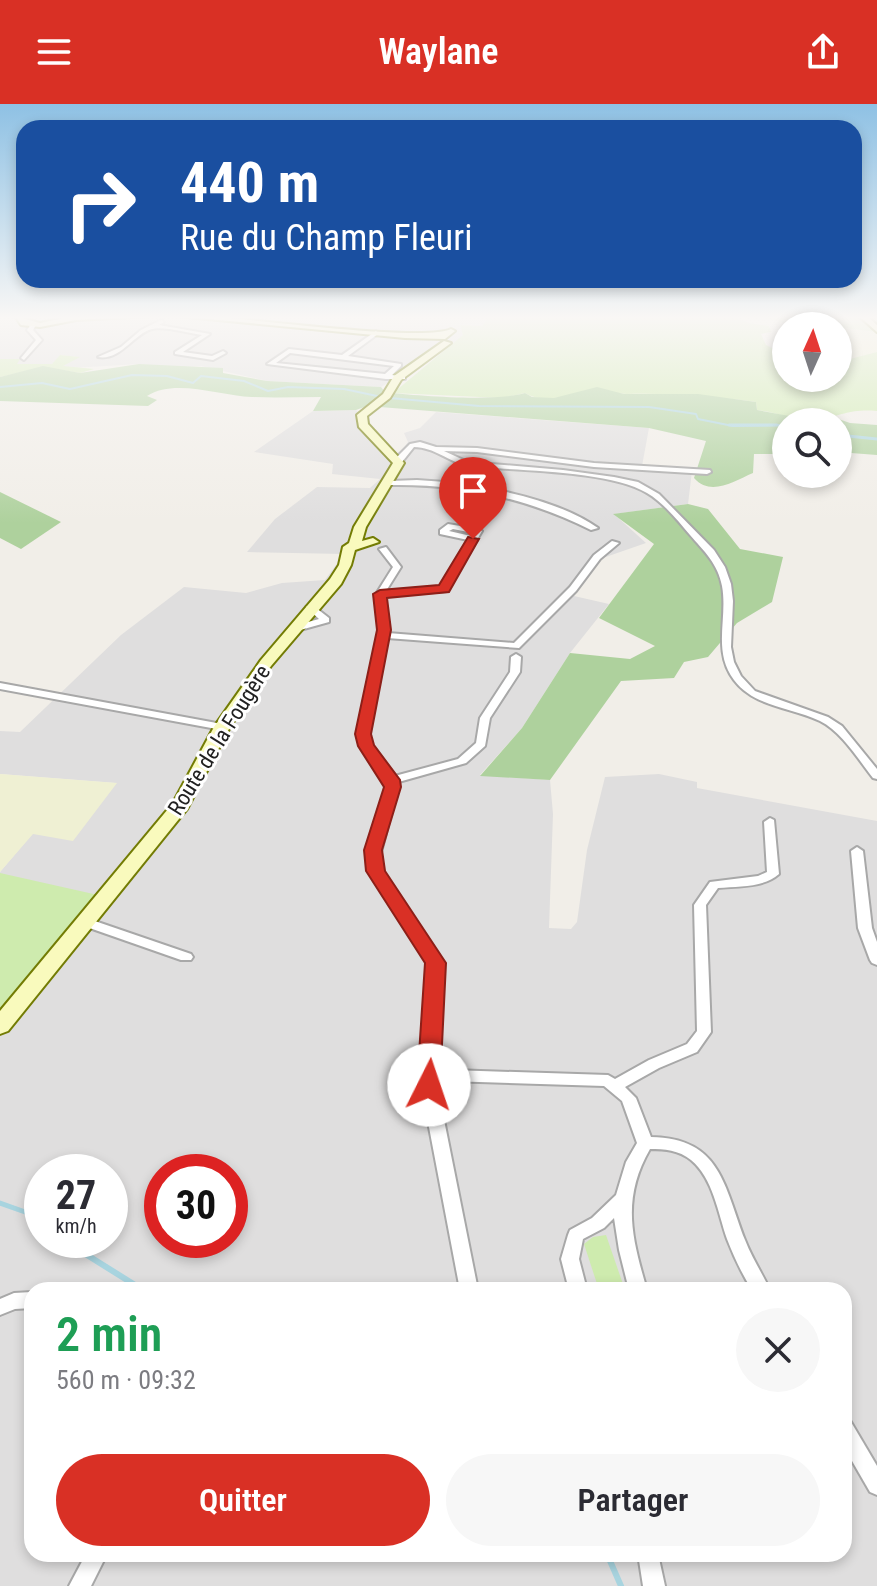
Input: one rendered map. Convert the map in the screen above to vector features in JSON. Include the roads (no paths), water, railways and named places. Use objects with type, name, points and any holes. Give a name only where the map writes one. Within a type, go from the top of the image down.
[{"type":"street","points":[[392,385],[387,396],[362,415],[360,421],[399,460],[412,445],[429,445],[443,456],[461,463],[611,480],[651,492],[687,526],[721,567],[727,596],[724,651],[743,686],[751,693],[824,719],[838,728],[877,776]]},
{"type":"street","points":[[435,449],[477,450],[594,465],[707,472]]},
{"type":"street","name":"Route de la Fougère","points":[[0,1026],[181,805],[222,727],[293,629],[366,550],[399,460]]},
{"type":"street","points":[[391,483],[455,484],[522,499],[562,512],[594,528]]},
{"type":"street","points":[[380,594],[444,589],[473,539]]},
{"type":"street","points":[[383,635],[516,646],[573,589],[597,557],[615,543]]},
{"type":"street","points":[[366,550],[397,567],[380,594],[383,635],[363,734],[366,746],[392,780],[390,804],[373,860],[379,878],[435,963],[429,1085],[467,1282]]},
{"type":"street","points":[[392,780],[462,761],[481,744],[485,718],[515,672],[516,657]]},
{"type":"street","points":[[0,686],[222,727]]},
{"type":"street","points":[[617,1085],[654,1064],[692,1048],[704,1032],[700,905],[714,885],[761,880],[773,874],[770,822]]},
{"type":"street","points":[[857,851],[865,928],[877,960]]},
{"type":"street","points":[[86,922],[186,957]]},
{"type":"street","points":[[432,1066],[448,1075],[599,1079],[617,1085],[628,1098],[645,1143],[621,1200],[598,1223],[576,1235],[570,1259],[576,1282]]},
{"type":"street","points":[[645,1143],[680,1146],[706,1163],[743,1259],[756,1282]]},
{"type":"street","points":[[621,1200],[622,1232],[636,1282]]},
{"type":"street","points":[[0,1307],[24,1300]]},
{"type":"street","points":[[852,1443],[877,1485]]},
{"type":"street","points":[[80,1586],[93,1562]]},
{"type":"street","points":[[650,1562],[654,1586]]},
{"type":"waterway","points":[[0,387],[19,385]]},
{"type":"waterway","points":[[52,385],[70,389],[87,385]]},
{"type":"waterway","points":[[254,385],[268,391],[288,387],[344,389],[377,396]]},
{"type":"waterway","points":[[390,398],[479,406],[649,407],[696,414],[698,419],[733,426],[772,425]]},
{"type":"waterway","points":[[729,425],[772,425]]},
{"type":"waterway","points":[[852,436],[877,439]]},
{"type":"waterway","points":[[0,1203],[24,1212]]},
{"type":"waterway","points":[[92,1258],[130,1282]]},
{"type":"waterway","points":[[610,1562],[621,1586]]}]
